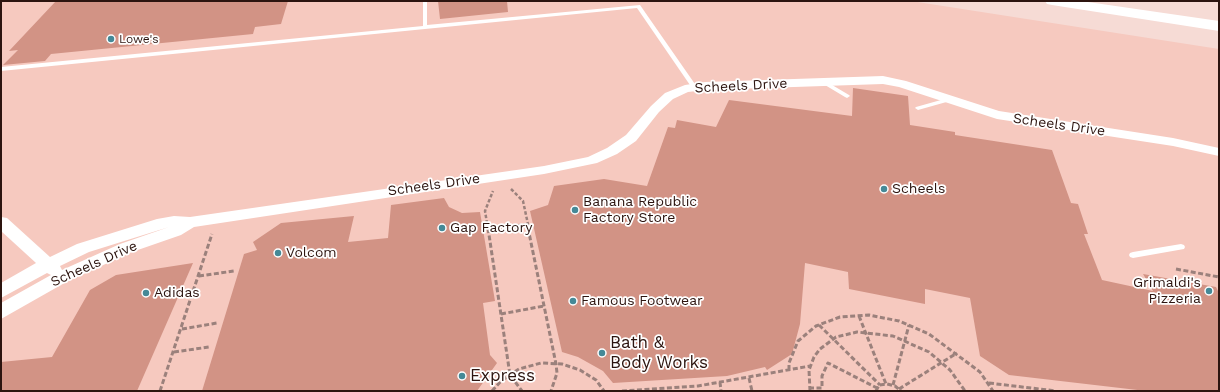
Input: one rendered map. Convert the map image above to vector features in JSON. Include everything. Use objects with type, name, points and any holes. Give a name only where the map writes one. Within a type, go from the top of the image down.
[{"type":"highway","points":[[1052,1],[1219,26]]},
{"type":"highway","points":[[1128,1],[1219,14]]},
{"type":"street","name":"Scheels Drive","points":[[1,291],[48,264],[83,248],[137,230],[174,221],[190,222],[544,170],[592,160],[623,145],[631,138],[661,102],[676,93],[694,87],[822,81],[883,80],[902,84],[997,115],[1173,142],[1219,152]]},
{"type":"street","points":[[1,222],[62,277]]},
{"type":"street","name":"Scheels Drive","points":[[1,312],[62,277],[126,248],[175,231],[190,222]]},
{"type":"lane","points":[[425,1],[425,26]]},
{"type":"lane","points":[[1,69],[638,6],[694,87]]},
{"type":"lane","points":[[822,81],[847,96]]},
{"type":"lane","points":[[918,108],[948,100]]},
{"type":"lane","points":[[1133,255],[1181,247]]},
{"type":"path","points":[[507,184],[523,201],[528,224],[556,364],[557,373],[551,391]]},
{"type":"path","points":[[496,186],[485,207],[510,375],[522,391]]},
{"type":"path","points":[[488,230],[528,224]]},
{"type":"path","points":[[160,391],[213,233],[218,230]]},
{"type":"path","points":[[1176,269],[1219,277]]},
{"type":"path","points":[[199,276],[234,271]]},
{"type":"path","points":[[501,314],[544,306]]},
{"type":"path","points":[[789,370],[789,363],[798,341],[819,325],[840,317],[869,315],[899,321],[929,334],[957,353],[980,372],[989,383],[993,391]]},
{"type":"path","points":[[859,316],[886,384]]},
{"type":"path","points":[[182,329],[217,323]]},
{"type":"path","points":[[819,325],[880,385]]},
{"type":"path","points":[[892,385],[909,325]]},
{"type":"path","points":[[957,353],[942,362],[900,390],[892,385],[886,384],[880,385],[877,390],[828,363],[822,376],[822,388],[809,389],[810,366],[820,349],[833,339],[846,334],[865,332],[881,333],[904,340],[929,352],[942,362],[958,380],[965,391]]},
{"type":"path","points":[[174,352],[209,347]]},
{"type":"path","points":[[492,391],[501,381],[519,369],[541,364],[562,364],[580,370],[596,380],[604,391]]},
{"type":"path","points":[[622,391],[665,390],[749,378],[810,366]]},
{"type":"path","points":[[749,378],[752,391]]},
{"type":"path","points":[[720,382],[721,391]]},
{"type":"path","points":[[989,383],[1056,391]]},
{"type":"path","points":[[692,386],[694,391]]},
{"type":"shaded area","points":[[1,1],[911,1],[1219,49],[1219,391],[1,391]]},
{"type":"building","name":"Lowe's","points":[[56,1],[288,1],[281,24],[255,27],[253,34],[51,54],[45,61],[3,65],[18,50],[9,51]]},
{"type":"building","points":[[438,1],[507,1],[508,12],[440,19]]},
{"type":"building","points":[[853,88],[908,96],[910,125],[955,132],[955,135],[1052,150],[1071,203],[1078,204],[1088,234],[1084,234],[1102,280],[1153,291],[1143,274],[1216,287],[1219,293],[1219,391],[1146,391],[1009,375],[980,356],[970,298],[925,289],[925,304],[849,289],[848,272],[805,263],[800,324],[792,354],[767,370],[765,367],[727,376],[613,383],[603,371],[578,357],[562,352],[530,211],[548,205],[554,186],[604,179],[647,186],[668,127],[675,128],[677,120],[716,127],[729,100],[852,116]]},
{"type":"building","points":[[444,198],[449,207],[462,213],[480,212],[495,301],[483,303],[490,355],[497,363],[477,391],[202,391],[244,254],[257,250],[253,242],[281,223],[354,216],[348,242],[388,238],[391,205]]},
{"type":"building","points":[[193,263],[137,391],[1,391],[1,362],[52,357],[90,290],[116,275]]},
{"type":"place","name":"Lowe's","points":[[111,39]]},
{"type":"place","name":"Scheels","points":[[884,189]]},
{"type":"place","name":"Banana Republic Factory Store","points":[[575,210]]},
{"type":"place","name":"Gap Factory","points":[[442,228]]},
{"type":"place","name":"Volcom","points":[[278,253]]},
{"type":"place","name":"Grimaldi's Pizzeria","points":[[1209,291]]},
{"type":"place","name":"Adidas","points":[[146,293]]},
{"type":"place","name":"Famous Footwear","points":[[573,301]]},
{"type":"place","name":"Bath & Body Works","points":[[602,353]]},
{"type":"place","name":"Express","points":[[462,376]]}]
